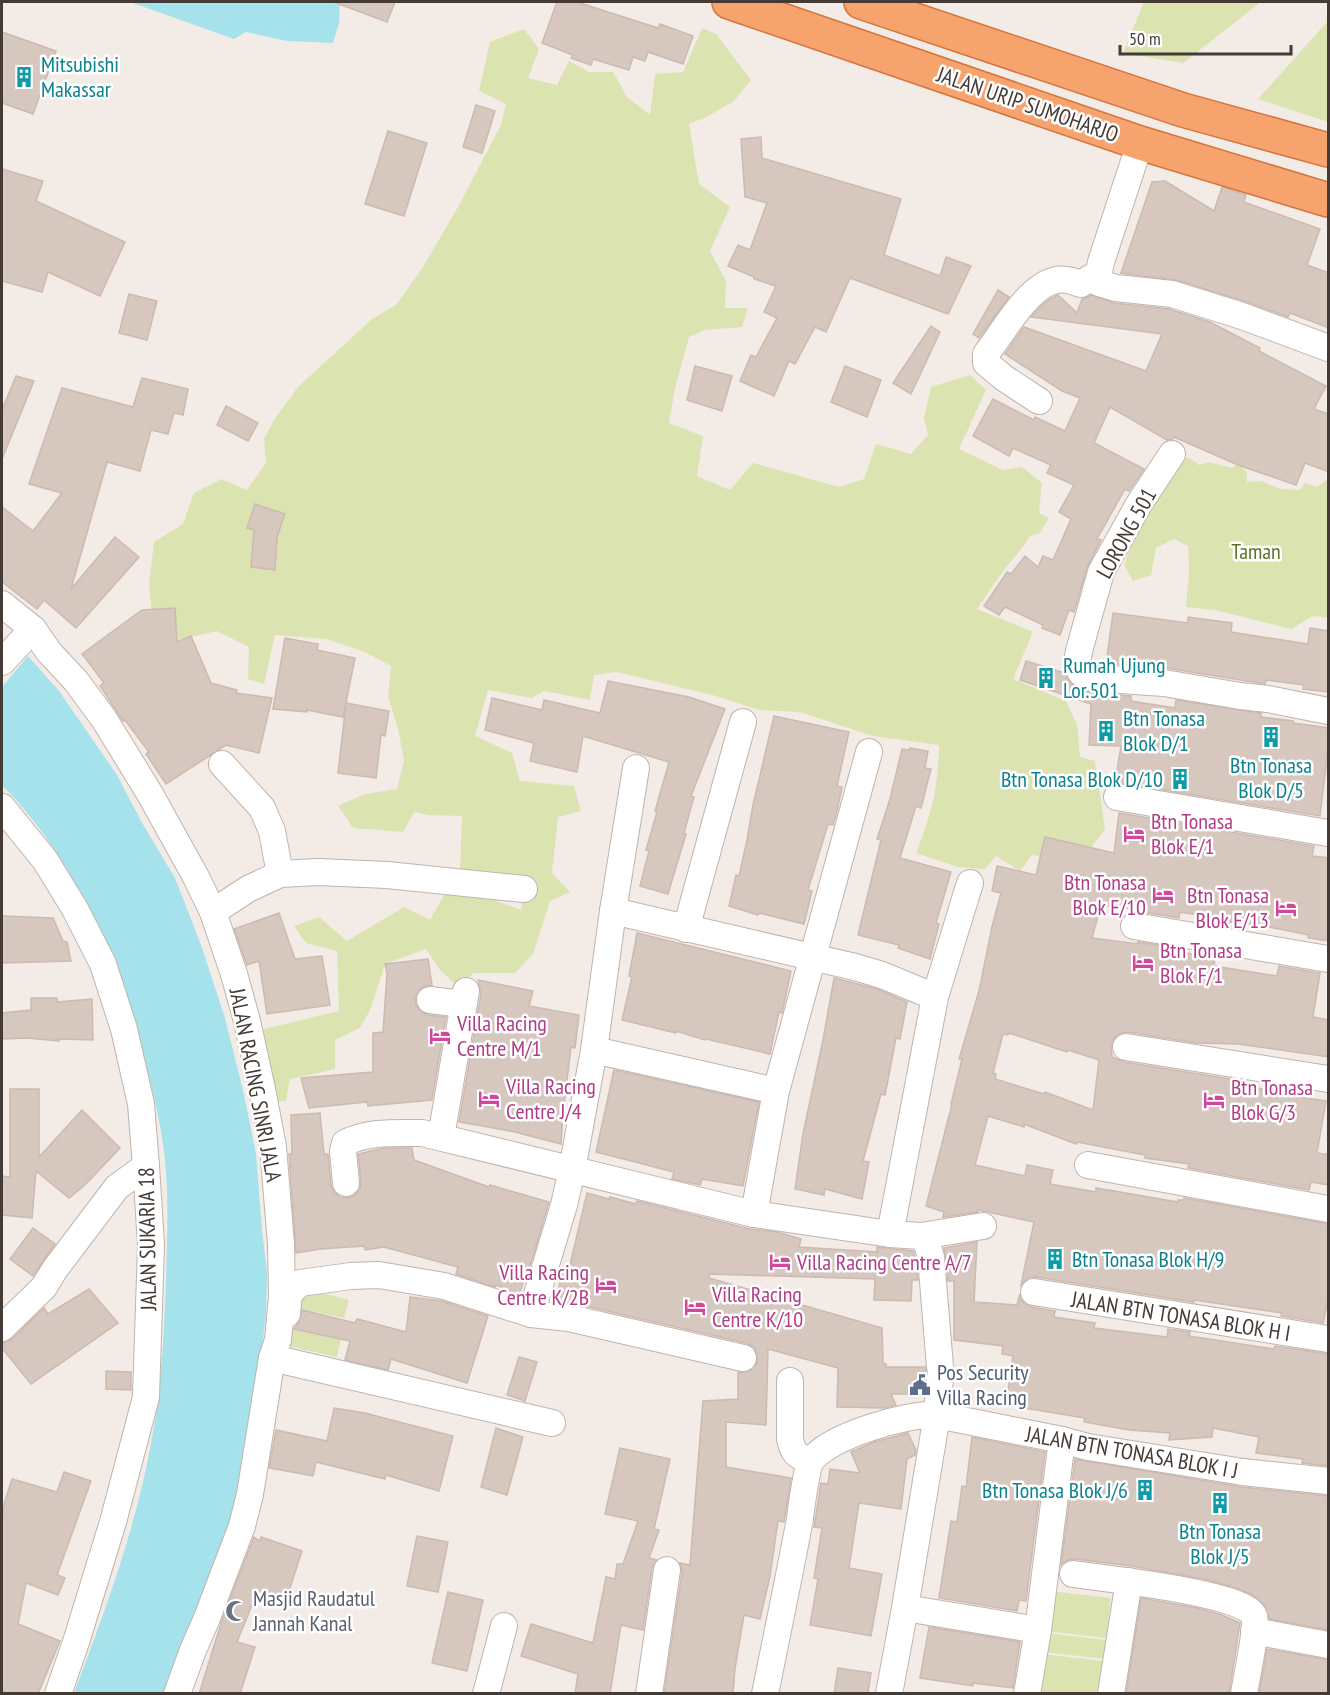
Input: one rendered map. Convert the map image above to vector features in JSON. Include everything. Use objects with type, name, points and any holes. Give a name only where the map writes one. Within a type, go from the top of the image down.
[{"type":"highway","name":"JALAN URIP SUMOHARJO","points":[[729,2],[1140,143],[1329,200]]},
{"type":"highway","name":"JALAN URIP SUMOHARJO","points":[[861,2],[1183,110],[1329,150]]},
{"type":"street","points":[[1140,143],[1101,262],[1099,283],[1108,287],[1172,294],[1242,316],[1329,348]]},
{"type":"street","points":[[1039,401],[993,370],[986,363],[986,354],[1036,289],[1054,280],[1066,279],[1081,284],[1090,278],[1098,277]]},
{"type":"street","name":"LORONG 501","points":[[1172,454],[1139,504],[1101,572],[1079,651],[1077,664],[1081,673],[1093,678],[1164,682],[1329,711]]},
{"type":"street","name":"JALAN RACING SINRI JALA","points":[[2,604],[76,681],[104,718],[196,877],[213,912],[234,974],[247,1021],[273,1147],[281,1244],[282,1297],[278,1341],[272,1358],[250,1494],[242,1526],[177,1694]]},
{"type":"street","points":[[2,662],[29,632]]},
{"type":"street","points":[[686,929],[743,722]]},
{"type":"street","points":[[754,1214],[776,1091],[869,752]]},
{"type":"street","points":[[222,764],[262,808],[272,831],[280,874]]},
{"type":"street","points":[[531,1314],[564,1205],[572,1170],[594,1050],[636,768]]},
{"type":"street","points":[[1117,797],[1329,833]]},
{"type":"street","name":"JALAN SUKARIA 18","points":[[2,807],[45,860],[75,909],[103,964],[124,1029],[141,1104],[151,1245],[146,1396],[120,1499],[58,1694]]},
{"type":"street","points":[[213,912],[248,889],[280,874],[318,872],[387,874],[524,889]]},
{"type":"street","points":[[890,1234],[935,997],[970,883]]},
{"type":"street","points":[[613,911],[855,967],[882,975],[935,997]]},
{"type":"street","points":[[1134,926],[1329,959]]},
{"type":"street","points":[[430,1000],[464,998],[441,1137]]},
{"type":"street","points":[[1126,1047],[1329,1079]]},
{"type":"street","points":[[594,1050],[776,1091]]},
{"type":"street","points":[[346,1183],[343,1151],[345,1143],[377,1133],[422,1133],[754,1214],[890,1234],[921,1236],[983,1226]]},
{"type":"street","points":[[1088,1165],[1329,1209]]},
{"type":"street","points":[[2,1328],[44,1287],[117,1187],[146,1166]]},
{"type":"street","points":[[889,1694],[937,1415],[940,1372],[931,1257],[927,1244],[921,1236]]},
{"type":"street","points":[[283,1336],[290,1294],[300,1283],[351,1276],[379,1275],[444,1286],[531,1314],[569,1318],[743,1358]]},
{"type":"street","name":"JALAN BTN TONASA BLOK H I","points":[[1034,1292],[1329,1339]]},
{"type":"street","points":[[272,1358],[552,1423]]},
{"type":"street","points":[[765,1694],[810,1462],[795,1454],[792,1448],[790,1381]]},
{"type":"street","name":"JALAN BTN TONASA BLOK I J","points":[[810,1462],[832,1443],[850,1435],[916,1416],[937,1415],[1088,1447],[1290,1478],[1329,1481]]},
{"type":"street","points":[[1027,1694],[1038,1629],[1062,1440]]},
{"type":"street","points":[[649,1694],[667,1570]]},
{"type":"street","points":[[1073,1574],[1206,1594],[1243,1605],[1250,1610],[1254,1624],[1244,1694]]},
{"type":"street","points":[[1111,1694],[1129,1581]]},
{"type":"street","points":[[905,1608],[1038,1629]]},
{"type":"street","points":[[1254,1624],[1329,1645]]},
{"type":"street","points":[[486,1694],[504,1626]]},
{"type":"green space","points":[[1144,2],[1261,2],[1183,63],[1123,53]]},
{"type":"green space","points":[[1328,21],[1328,122],[1258,99]]},
{"type":"green space","points":[[702,28],[716,34],[751,80],[733,102],[689,124],[699,184],[730,207],[710,251],[726,281],[725,308],[748,308],[742,327],[705,330],[689,337],[675,388],[669,423],[703,436],[697,476],[730,490],[753,463],[839,487],[864,479],[876,444],[911,454],[928,435],[924,418],[931,387],[970,375],[986,390],[959,449],[1003,470],[1022,467],[1042,483],[1039,513],[1049,518],[1040,533],[1030,536],[977,609],[1033,632],[1013,679],[1066,701],[1077,725],[1080,757],[1095,761],[1105,829],[1080,863],[1032,855],[1020,871],[996,856],[985,869],[958,867],[916,853],[933,800],[938,774],[939,745],[873,736],[800,712],[759,710],[716,696],[617,672],[594,675],[590,700],[544,691],[531,698],[488,690],[475,736],[512,753],[520,781],[574,786],[581,811],[558,817],[552,873],[570,892],[550,901],[533,954],[515,973],[474,973],[458,987],[440,970],[426,949],[385,964],[370,1010],[360,1028],[335,1040],[335,1069],[290,1079],[286,1101],[266,1103],[248,1033],[339,1011],[337,951],[306,943],[294,926],[319,917],[347,941],[404,907],[430,920],[447,890],[491,899],[521,910],[528,878],[460,870],[462,816],[428,815],[414,812],[403,832],[353,828],[338,806],[365,794],[397,789],[404,761],[398,728],[388,697],[391,666],[365,652],[326,639],[275,635],[264,684],[248,679],[249,647],[217,631],[155,645],[149,584],[154,542],[183,524],[194,493],[221,479],[247,490],[266,463],[264,439],[274,420],[298,387],[371,320],[397,304],[423,267],[501,125],[506,104],[479,91],[490,42],[524,29],[539,49],[528,78],[557,85],[569,61],[589,72],[613,72],[627,97],[650,115],[655,74],[683,72]]},
{"type":"green space","name":"Taman","points":[[1177,455],[1191,459],[1199,465],[1209,462],[1232,468],[1240,462],[1247,474],[1247,482],[1261,481],[1280,489],[1300,490],[1305,483],[1317,487],[1328,479],[1328,618],[1313,616],[1291,629],[1215,610],[1186,607],[1189,573],[1188,546],[1174,539],[1156,548],[1151,575],[1133,581],[1124,565],[1138,528]]},
{"type":"green space","points":[[302,1288],[349,1300],[344,1318],[296,1308]]},
{"type":"green space","points":[[294,1327],[341,1339],[337,1357],[288,1346]]},
{"type":"green space","points":[[1049,1591],[1111,1598],[1106,1638],[1044,1631]]},
{"type":"green space","points":[[1045,1633],[1107,1640],[1105,1659],[1043,1652]]},
{"type":"green space","points":[[1041,1654],[1103,1661],[1101,1693],[1038,1694],[1041,1674],[1045,1674],[1039,1673]]},
{"type":"water","points":[[130,2],[340,2],[339,23],[333,43],[287,41],[246,32],[234,39]]},
{"type":"water","points":[[28,656],[59,691],[117,775],[175,878],[201,945],[225,1018],[256,1154],[267,1274],[266,1314],[248,1468],[229,1536],[164,1693],[74,1693],[127,1542],[150,1449],[163,1344],[167,1190],[162,1136],[152,1088],[123,989],[109,952],[92,915],[52,846],[2,785],[2,687]]},
{"type":"building","points":[[337,2],[395,2],[387,22]]},
{"type":"building","points":[[557,2],[577,2],[658,28],[660,24],[693,36],[683,64],[648,52],[645,61],[633,57],[629,70],[593,59],[591,65],[571,58],[573,55],[542,43]]},
{"type":"building","name":"Mitsubishi Makassar","points":[[2,32],[56,51],[33,114],[2,103]]},
{"type":"building","points":[[476,105],[495,111],[482,153],[463,147]]},
{"type":"building","points":[[388,131],[427,143],[404,216],[365,204]]},
{"type":"building","points":[[761,137],[762,158],[901,199],[884,255],[940,276],[946,257],[971,266],[948,314],[850,278],[826,332],[815,327],[795,364],[789,361],[774,396],[740,381],[751,355],[756,357],[777,318],[764,312],[776,286],[754,279],[728,266],[738,245],[750,250],[767,203],[745,197],[741,139]]},
{"type":"building","points":[[2,169],[43,181],[36,201],[125,242],[100,296],[48,272],[42,292],[2,281]]},
{"type":"building","points":[[1165,181],[1214,211],[1222,187],[1246,195],[1244,202],[1320,229],[1307,265],[1329,273],[1329,328],[1290,313],[1288,317],[1176,280],[1121,273],[1152,182]]},
{"type":"building","points":[[998,290],[1009,297],[979,338],[973,334]]},
{"type":"building","points":[[129,294],[157,301],[147,340],[119,333]]},
{"type":"building","points":[[1058,295],[1077,313],[1082,299],[1091,295],[1114,303],[1169,309],[1210,322],[1326,386],[1314,409],[1329,414],[1329,472],[1305,463],[1296,485],[1238,465],[1174,437],[1167,440],[1110,407],[1094,443],[1144,469],[1129,491],[1125,489],[1097,539],[1101,540],[1087,568],[1074,612],[1069,610],[1060,635],[1042,628],[1043,625],[1005,607],[999,615],[984,606],[1007,572],[1011,574],[1025,556],[1038,567],[1043,556],[1053,560],[1071,519],[1059,512],[1074,485],[1047,473],[1051,465],[1013,448],[1009,456],[973,436],[993,399],[1034,420],[1035,417],[1065,431],[1080,398],[1062,391],[1005,354],[1024,327],[1146,371],[1162,334],[1031,317],[1041,306]]},
{"type":"building","points":[[931,326],[940,332],[911,394],[893,383]]},
{"type":"building","points":[[695,366],[732,376],[722,411],[687,400]]},
{"type":"building","points":[[845,366],[881,380],[867,417],[831,402]]},
{"type":"building","points":[[16,376],[34,381],[2,459],[2,410]]},
{"type":"building","points":[[142,378],[188,389],[183,415],[174,413],[168,434],[151,430],[140,471],[107,462],[71,589],[115,537],[139,557],[76,628],[44,600],[37,609],[2,582],[2,507],[33,531],[62,493],[29,484],[62,388],[133,407]]},
{"type":"building","points":[[226,406],[258,423],[248,441],[217,425]]},
{"type":"building","points":[[255,504],[285,514],[277,537],[275,570],[251,567],[254,530],[247,528]]},
{"type":"building","points":[[175,608],[177,642],[191,636],[211,683],[237,690],[236,693],[272,698],[259,753],[226,745],[166,784],[146,754],[149,752],[125,720],[123,721],[100,686],[104,683],[82,654],[142,610]]},
{"type":"building","points":[[1113,613],[1188,623],[1188,617],[1232,623],[1231,632],[1308,644],[1310,628],[1329,631],[1329,692],[1303,689],[1304,685],[1266,680],[1265,684],[1166,668],[1106,664]]},
{"type":"building","points":[[285,638],[318,644],[317,650],[355,658],[343,717],[307,710],[307,712],[273,709]]},
{"type":"building","points":[[1026,661],[1065,673],[1068,680],[1075,686],[1092,693],[1131,696],[1131,701],[1175,708],[1176,700],[1261,713],[1261,717],[1329,728],[1320,816],[1115,782],[1121,746],[1089,745],[1091,704],[1020,680]]},
{"type":"building","points":[[608,681],[689,697],[725,709],[691,796],[694,797],[684,833],[686,834],[668,894],[640,886],[649,851],[646,850],[657,812],[655,811],[669,762],[583,736],[577,772],[530,761],[534,743],[485,730],[492,698],[542,710],[544,700],[600,713]]},
{"type":"building","points":[[346,703],[389,711],[385,736],[381,735],[376,778],[338,773]]},
{"type":"building","points":[[774,716],[849,732],[837,786],[842,787],[837,811],[833,825],[828,824],[808,890],[812,891],[804,924],[759,913],[758,915],[729,906],[736,875],[739,876]]},
{"type":"building","points":[[910,748],[928,751],[925,768],[931,769],[921,808],[916,806],[900,858],[951,872],[936,923],[939,924],[930,959],[898,948],[899,945],[858,935],[881,840],[877,839],[890,799],[902,749],[909,750]]},
{"type":"building","points":[[1119,813],[1314,846],[1312,856],[1329,858],[1329,941],[1259,925],[1223,921],[1223,919],[1180,912],[1179,918],[1142,912],[1142,910],[1101,905],[1092,938],[1176,948],[1176,951],[1215,958],[1214,966],[1277,976],[1279,966],[1320,973],[1313,1017],[1329,1020],[1329,1057],[1238,1044],[1196,1043],[1128,1032],[1115,1037],[1111,1045],[1112,1057],[1124,1062],[1237,1080],[1236,1085],[1326,1101],[1317,1153],[1329,1155],[1329,1185],[1311,1182],[1309,1190],[1188,1168],[1189,1164],[1145,1158],[1145,1155],[1077,1142],[1076,1144],[1024,1124],[1024,1127],[988,1116],[975,1165],[1025,1176],[1027,1165],[1053,1170],[1050,1184],[1096,1192],[1096,1188],[1178,1202],[1184,1198],[1329,1224],[1329,1296],[1323,1323],[1281,1316],[1282,1313],[1194,1300],[1194,1302],[1036,1277],[1028,1278],[1021,1285],[1034,1222],[978,1210],[978,1212],[943,1217],[944,1212],[926,1206],[952,1104],[962,1059],[959,1059],[979,991],[1001,893],[992,891],[997,866],[1036,875],[1045,837],[1114,853]],"holes":[[[1009,1033],[1067,1052],[1068,1050],[1099,1060],[1093,1110],[1045,1092],[1044,1094],[995,1079],[996,1074],[993,1073],[1003,1034],[1008,1035]]]},
{"type":"building","points":[[279,913],[295,959],[322,956],[330,1005],[267,1014],[259,961],[247,965],[234,929]]},
{"type":"building","points":[[2,916],[53,918],[63,941],[67,942],[71,961],[2,963]]},
{"type":"building","points":[[637,933],[791,971],[770,1054],[622,1020],[632,977],[629,976]]},
{"type":"building","points":[[428,959],[432,985],[425,986],[418,991],[415,998],[416,1005],[421,1012],[428,1015],[446,1017],[432,1100],[368,1106],[367,1102],[309,1108],[301,1078],[373,1072],[373,1033],[383,1032],[387,974],[385,964]]},
{"type":"building","points":[[834,978],[877,989],[907,1002],[900,1039],[896,1038],[885,1095],[881,1094],[863,1161],[869,1162],[862,1199],[825,1189],[824,1195],[795,1189],[803,1134]]},
{"type":"building","points":[[478,980],[533,991],[529,1006],[579,1015],[575,1048],[571,1047],[561,1144],[515,1132],[459,1122],[481,994]]},
{"type":"building","points":[[31,998],[57,998],[57,1002],[92,999],[93,1040],[2,1039],[2,1013],[31,1010]]},
{"type":"building","points":[[614,1070],[759,1102],[743,1186],[702,1179],[700,1185],[672,1179],[674,1172],[596,1152]]},
{"type":"building","points":[[10,1089],[39,1089],[39,1157],[82,1110],[120,1148],[85,1185],[69,1198],[36,1171],[32,1218],[2,1215],[2,1176],[10,1177]]},
{"type":"building","points":[[320,1113],[324,1154],[328,1154],[331,1185],[340,1197],[354,1196],[360,1189],[358,1154],[384,1148],[412,1148],[414,1160],[489,1187],[490,1185],[549,1202],[532,1260],[519,1294],[456,1274],[458,1267],[384,1247],[365,1250],[364,1246],[296,1253],[289,1154],[292,1154],[291,1115]]},
{"type":"building","points":[[587,1193],[636,1204],[637,1201],[750,1229],[777,1232],[801,1239],[799,1247],[877,1252],[877,1247],[913,1251],[916,1260],[918,1280],[912,1280],[911,1301],[874,1300],[875,1279],[709,1274],[709,1278],[882,1328],[883,1363],[886,1367],[925,1367],[926,1372],[924,1394],[891,1394],[896,1405],[884,1408],[837,1407],[838,1368],[768,1349],[766,1425],[726,1422],[726,1467],[791,1478],[784,1522],[778,1521],[770,1576],[760,1619],[744,1615],[733,1694],[664,1694],[682,1572],[680,1563],[690,1565],[703,1401],[738,1399],[738,1372],[754,1369],[757,1354],[754,1347],[746,1343],[555,1301],[564,1269],[569,1269]]},
{"type":"building","points":[[33,1228],[55,1244],[33,1276],[10,1259]]},
{"type":"building","points":[[977,1242],[974,1302],[1017,1305],[1020,1294],[1025,1304],[1055,1311],[1054,1317],[1095,1323],[1094,1328],[1167,1337],[1168,1329],[1190,1332],[1189,1336],[1274,1349],[1275,1346],[1329,1354],[1329,1466],[1302,1463],[1303,1459],[1256,1453],[1259,1437],[1213,1428],[1212,1437],[1169,1440],[1170,1433],[1129,1430],[1084,1422],[1085,1418],[1006,1405],[1013,1356],[1002,1354],[1003,1346],[954,1340],[954,1281],[948,1281],[944,1248]]},
{"type":"building","points":[[89,1289],[118,1323],[31,1384],[2,1348],[2,1343],[12,1339],[44,1308],[48,1314]]},
{"type":"building","points":[[410,1297],[442,1301],[488,1316],[467,1383],[391,1359],[388,1370],[345,1360],[350,1341],[294,1329],[299,1322],[302,1310],[355,1323],[357,1319],[406,1332]]},
{"type":"building","points":[[519,1357],[537,1362],[525,1401],[507,1395]]},
{"type":"building","points":[[106,1371],[131,1372],[131,1390],[106,1389]]},
{"type":"building","points":[[334,1408],[365,1413],[453,1436],[439,1491],[386,1475],[385,1479],[316,1462],[313,1476],[269,1468],[276,1430],[327,1441]]},
{"type":"building","points":[[496,1428],[523,1437],[507,1495],[481,1487]]},
{"type":"building","points":[[908,1433],[916,1450],[915,1455],[907,1459],[901,1509],[859,1503],[849,1568],[882,1574],[871,1636],[810,1625],[818,1579],[814,1578],[822,1528],[814,1527],[821,1483],[828,1484],[830,1469],[860,1473],[851,1452],[874,1442]]},
{"type":"building","points":[[972,1437],[1045,1452],[1026,1601],[1019,1600],[1017,1611],[939,1598],[951,1521],[957,1522],[962,1486],[966,1487]]},
{"type":"building","points":[[620,1448],[670,1459],[654,1529],[659,1530],[649,1558],[657,1560],[652,1568],[643,1630],[621,1625],[610,1694],[575,1694],[578,1674],[521,1656],[531,1624],[593,1643],[606,1577],[615,1579],[617,1564],[623,1564],[638,1521],[605,1514]]},
{"type":"building","points":[[1075,1459],[1241,1487],[1329,1496],[1329,1630],[1269,1619],[1265,1606],[1251,1594],[1204,1579],[1075,1559],[1068,1560],[1061,1565]]},
{"type":"building","points":[[64,1472],[91,1481],[57,1575],[65,1578],[58,1595],[26,1583],[18,1624],[60,1641],[38,1694],[2,1694],[2,1517],[5,1501],[12,1479],[57,1492]]},
{"type":"building","points":[[417,1536],[448,1542],[438,1592],[407,1586]]},
{"type":"building","points":[[254,1537],[260,1541],[261,1537],[302,1551],[285,1603],[256,1595],[237,1642],[255,1647],[240,1694],[199,1694],[223,1617]]},
{"type":"building","points":[[448,1592],[483,1600],[467,1671],[432,1663]]},
{"type":"building","points":[[1141,1598],[1197,1608],[1240,1623],[1229,1694],[1126,1694]]},
{"type":"building","points":[[929,1627],[1020,1642],[1013,1688],[973,1683],[973,1686],[920,1678]]},
{"type":"building","points":[[1267,1649],[1329,1660],[1329,1694],[1259,1694]]},
{"type":"building","points":[[838,1668],[871,1673],[868,1694],[834,1694]]},
{"type":"place","name":"Mitsubishi Makassar","points":[[24,77]]},
{"type":"place","name":"Rumah Ujung Lor.501","points":[[1046,678]]},
{"type":"place","name":"Btn Tonasa Blok D/1","points":[[1106,731]]},
{"type":"place","name":"Btn Tonasa Blok D/5","points":[[1271,737]]},
{"type":"place","name":"Btn Tonasa Blok D/10","points":[[1180,779]]},
{"type":"place","name":"Btn Tonasa Blok E/1","points":[[1134,834]]},
{"type":"place","name":"Btn Tonasa Blok E/10","points":[[1163,895]]},
{"type":"place","name":"Btn Tonasa Blok E/13","points":[[1286,908]]},
{"type":"place","name":"Btn Tonasa Blok F/1","points":[[1143,963]]},
{"type":"place","name":"Villa Racing Centre M/1","points":[[440,1036]]},
{"type":"place","name":"Villa Racing Centre J/4","points":[[489,1099]]},
{"type":"place","name":"Btn Tonasa Blok G/3","points":[[1214,1100]]},
{"type":"place","name":"Btn Tonasa Blok H/9","points":[[1055,1259]]},
{"type":"place","name":"Villa Racing Centre A/7","points":[[780,1262]]},
{"type":"place","name":"Villa Racing Centre K/2B","points":[[606,1285]]},
{"type":"place","name":"Villa Racing Centre K/10","points":[[695,1307]]},
{"type":"place","name":"Pos Security Villa Racing","points":[[920,1385]]},
{"type":"place","name":"Btn Tonasa Blok J/6","points":[[1145,1490]]},
{"type":"place","name":"Btn Tonasa Blok J/5","points":[[1220,1503]]},
{"type":"place","name":"Masjid Raudatul Jannah Kanal","points":[[236,1611]]}]
